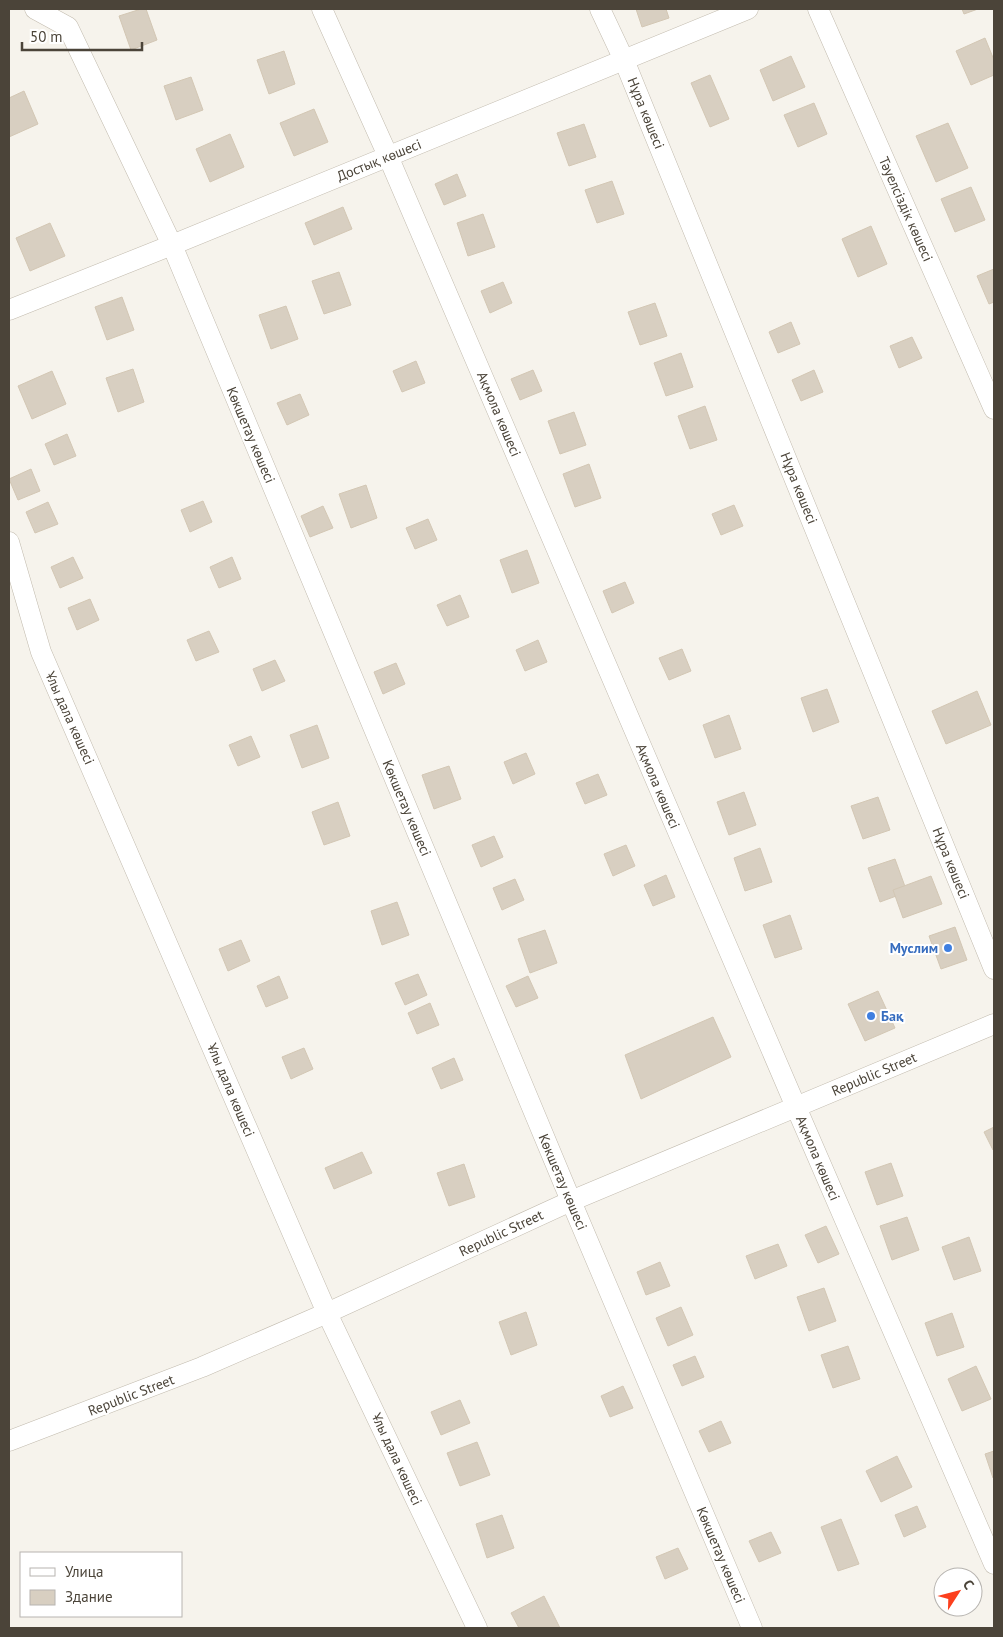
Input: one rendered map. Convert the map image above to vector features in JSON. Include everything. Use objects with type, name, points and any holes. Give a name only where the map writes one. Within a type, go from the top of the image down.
[{"type":"street","name":"Көкшетау көшесі","points":[[35,9],[68,27],[172,245],[571,1201],[752,1628]]},
{"type":"street","name":"Ақмола көшесі","points":[[322,9],[388,156],[796,1107],[994,1560]]},
{"type":"street","name":"Нұра көшесі","points":[[600,9],[624,60],[994,969]]},
{"type":"street","name":"Достық көшесі","points":[[9,310],[748,9]]},
{"type":"street","name":"Тәуелсіздік көшесі","points":[[818,9],[994,409]]},
{"type":"street","name":"Ұлы дала көшесі","points":[[9,542],[42,652],[327,1313],[477,1628]]},
{"type":"street","name":"Republic Street","points":[[9,1442],[202,1367],[327,1313],[571,1201],[994,1024]]},
{"type":"building","points":[[146,9],[157,40],[131,50],[119,16]]},
{"type":"building","points":[[636,9],[666,9],[669,18],[642,27]]},
{"type":"building","points":[[962,9],[978,9],[964,14]]},
{"type":"building","points":[[985,38],[994,60],[994,75],[971,85],[956,51]]},
{"type":"building","points":[[284,51],[295,84],[269,94],[257,60]]},
{"type":"building","points":[[791,56],[805,87],[773,101],[760,70]]},
{"type":"building","points":[[710,75],[729,119],[710,127],[691,83]]},
{"type":"building","points":[[191,77],[203,110],[176,120],[164,86]]},
{"type":"building","points":[[24,91],[38,124],[9,137],[9,98]]},
{"type":"building","points":[[814,103],[827,134],[798,147],[784,115]]},
{"type":"building","points":[[314,109],[328,142],[294,156],[280,123]]},
{"type":"building","points":[[948,123],[968,168],[936,182],[916,136]]},
{"type":"building","points":[[584,124],[596,157],[569,166],[557,133]]},
{"type":"building","points":[[230,134],[244,167],[210,182],[196,149]]},
{"type":"building","points":[[457,174],[466,196],[444,205],[435,184]]},
{"type":"building","points":[[612,181],[624,214],[597,223],[585,190]]},
{"type":"building","points":[[971,187],[985,220],[955,232],[941,199]]},
{"type":"building","points":[[343,207],[352,229],[314,245],[305,223]]},
{"type":"building","points":[[483,214],[495,247],[468,256],[457,223]]},
{"type":"building","points":[[50,223],[65,256],[30,271],[16,238]]},
{"type":"building","points":[[871,226],[887,264],[858,277],[842,239]]},
{"type":"building","points":[[994,269],[994,302],[989,304],[977,276]]},
{"type":"building","points":[[339,272],[351,305],[324,314],[312,281]]},
{"type":"building","points":[[503,282],[512,303],[490,313],[481,291]]},
{"type":"building","points":[[122,297],[134,330],[107,340],[95,307]]},
{"type":"building","points":[[655,303],[667,336],[640,345],[628,312]]},
{"type":"building","points":[[286,306],[298,339],[271,349],[259,315]]},
{"type":"building","points":[[791,322],[800,344],[778,353],[769,332]]},
{"type":"building","points":[[912,337],[922,358],[899,368],[890,346]]},
{"type":"building","points":[[681,353],[693,387],[666,396],[654,363]]},
{"type":"building","points":[[416,361],[425,383],[402,392],[393,371]]},
{"type":"building","points":[[133,369],[144,402],[118,412],[106,378]]},
{"type":"building","points":[[533,370],[542,391],[520,400],[511,379]]},
{"type":"building","points":[[814,370],[823,392],[801,401],[792,380]]},
{"type":"building","points":[[52,371],[66,404],[32,419],[18,386]]},
{"type":"building","points":[[300,394],[309,415],[287,425],[277,403]]},
{"type":"building","points":[[705,406],[717,440],[690,449],[678,416]]},
{"type":"building","points":[[574,412],[586,445],[560,454],[548,421]]},
{"type":"building","points":[[67,434],[76,456],[54,465],[45,444]]},
{"type":"building","points":[[589,464],[601,498],[575,507],[563,474]]},
{"type":"building","points":[[31,469],[40,491],[18,500],[9,479]]},
{"type":"building","points":[[366,485],[377,518],[351,528],[339,494]]},
{"type":"building","points":[[203,501],[212,522],[190,532],[181,510]]},
{"type":"building","points":[[48,502],[58,524],[35,533],[26,512]]},
{"type":"building","points":[[734,505],[743,526],[721,535],[712,514]]},
{"type":"building","points":[[323,506],[333,528],[310,537],[301,516]]},
{"type":"building","points":[[428,519],[437,540],[415,549],[406,528]]},
{"type":"building","points":[[527,550],[539,583],[512,593],[500,560]]},
{"type":"building","points":[[73,557],[83,578],[60,588],[51,567]]},
{"type":"building","points":[[232,557],[241,579],[219,588],[210,567]]},
{"type":"building","points":[[625,582],[634,603],[612,613],[603,591]]},
{"type":"building","points":[[460,595],[469,617],[447,626],[437,605]]},
{"type":"building","points":[[90,599],[99,620],[77,630],[68,608]]},
{"type":"building","points":[[209,631],[219,652],[196,661],[187,640]]},
{"type":"building","points":[[538,640],[547,662],[525,671],[516,650]]},
{"type":"building","points":[[682,649],[691,671],[669,680],[659,658]]},
{"type":"building","points":[[275,660],[285,681],[262,691],[253,669]]},
{"type":"building","points":[[396,663],[405,684],[383,694],[374,672]]},
{"type":"building","points":[[827,689],[839,722],[813,732],[801,698]]},
{"type":"building","points":[[977,691],[991,725],[946,744],[932,711]]},
{"type":"building","points":[[729,715],[741,749],[715,758],[703,725]]},
{"type":"building","points":[[317,725],[329,758],[302,768],[290,735]]},
{"type":"building","points":[[251,736],[260,757],[238,766],[229,745]]},
{"type":"building","points":[[526,753],[535,774],[513,784],[504,762]]},
{"type":"building","points":[[449,766],[461,799],[434,809],[422,775]]},
{"type":"building","points":[[598,774],[607,795],[585,804],[576,783]]},
{"type":"building","points":[[744,792],[756,825],[729,835],[717,802]]},
{"type":"building","points":[[878,797],[890,830],[863,839],[851,806]]},
{"type":"building","points":[[338,802],[350,836],[324,845],[312,812]]},
{"type":"building","points":[[494,836],[503,857],[481,867],[472,845]]},
{"type":"building","points":[[626,845],[635,866],[613,876],[604,854]]},
{"type":"building","points":[[760,848],[772,882],[745,891],[734,858]]},
{"type":"building","points":[[895,859],[907,892],[880,902],[868,868]]},
{"type":"building","points":[[666,875],[675,897],[653,906],[644,885]]},
{"type":"building","points":[[931,876],[942,904],[903,918],[893,890]]},
{"type":"building","points":[[515,879],[524,900],[502,910],[493,888]]},
{"type":"building","points":[[397,902],[409,935],[382,945],[371,911]]},
{"type":"building","points":[[790,915],[802,949],[775,958],[763,925]]},
{"type":"building","name":"Муслим","points":[[955,927],[967,960],[941,969],[929,936]]},
{"type":"building","points":[[545,930],[557,963],[530,973],[518,939]]},
{"type":"building","points":[[241,940],[250,961],[228,971],[219,949]]},
{"type":"building","points":[[418,974],[427,995],[405,1005],[395,983]]},
{"type":"building","points":[[279,976],[288,998],[266,1007],[257,986]]},
{"type":"building","points":[[528,976],[538,998],[516,1007],[506,986]]},
{"type":"building","name":"Бақ","points":[[878,991],[895,1028],[865,1041],[848,1004]]},
{"type":"building","points":[[430,1003],[439,1025],[417,1034],[408,1013]]},
{"type":"building","points":[[713,1017],[731,1057],[641,1099],[625,1055]]},
{"type":"building","points":[[304,1048],[313,1069],[291,1079],[282,1057]]},
{"type":"building","points":[[454,1058],[463,1080],[441,1089],[432,1068]]},
{"type":"building","points":[[994,1127],[994,1149],[993,1150],[984,1132]]},
{"type":"building","points":[[362,1152],[372,1173],[334,1189],[325,1168]]},
{"type":"building","points":[[891,1163],[903,1196],[877,1205],[865,1172]]},
{"type":"building","points":[[464,1164],[475,1197],[449,1206],[437,1173]]},
{"type":"building","points":[[907,1217],[919,1250],[892,1260],[880,1226]]},
{"type":"building","points":[[826,1226],[839,1254],[818,1263],[805,1235]]},
{"type":"building","points":[[969,1237],[981,1271],[954,1280],[942,1247]]},
{"type":"building","points":[[778,1244],[787,1266],[755,1279],[746,1256]]},
{"type":"building","points":[[660,1262],[670,1286],[646,1295],[637,1272]]},
{"type":"building","points":[[824,1288],[836,1321],[809,1331],[797,1297]]},
{"type":"building","points":[[681,1307],[693,1335],[668,1346],[656,1318]]},
{"type":"building","points":[[526,1312],[537,1345],[511,1355],[499,1322]]},
{"type":"building","points":[[952,1313],[964,1347],[937,1356],[925,1323]]},
{"type":"building","points":[[848,1346],[860,1379],[833,1388],[821,1355]]},
{"type":"building","points":[[695,1356],[704,1377],[682,1386],[673,1365]]},
{"type":"building","points":[[976,1366],[991,1399],[962,1411],[948,1379]]},
{"type":"building","points":[[623,1386],[633,1408],[610,1417],[601,1396]]},
{"type":"building","points":[[460,1400],[470,1423],[441,1435],[431,1412]]},
{"type":"building","points":[[721,1421],[731,1443],[709,1452],[699,1431]]},
{"type":"building","points":[[477,1442],[490,1475],[460,1486],[447,1453]]},
{"type":"building","points":[[994,1451],[994,1478],[993,1478],[985,1454]]},
{"type":"building","points":[[897,1456],[912,1487],[881,1502],[866,1471]]},
{"type":"building","points":[[917,1506],[926,1527],[904,1537],[895,1515]]},
{"type":"building","points":[[502,1515],[514,1548],[487,1558],[476,1524]]},
{"type":"building","points":[[841,1519],[859,1564],[838,1571],[821,1527]]},
{"type":"building","points":[[771,1532],[781,1553],[759,1562],[749,1541]]},
{"type":"building","points":[[678,1548],[688,1569],[665,1579],[656,1557]]},
{"type":"building","points":[[544,1596],[560,1628],[519,1628],[511,1613]]},
{"type":"place","name":"Муслим","points":[[948,948]]},
{"type":"place","name":"Бақ","points":[[871,1016]]}]
